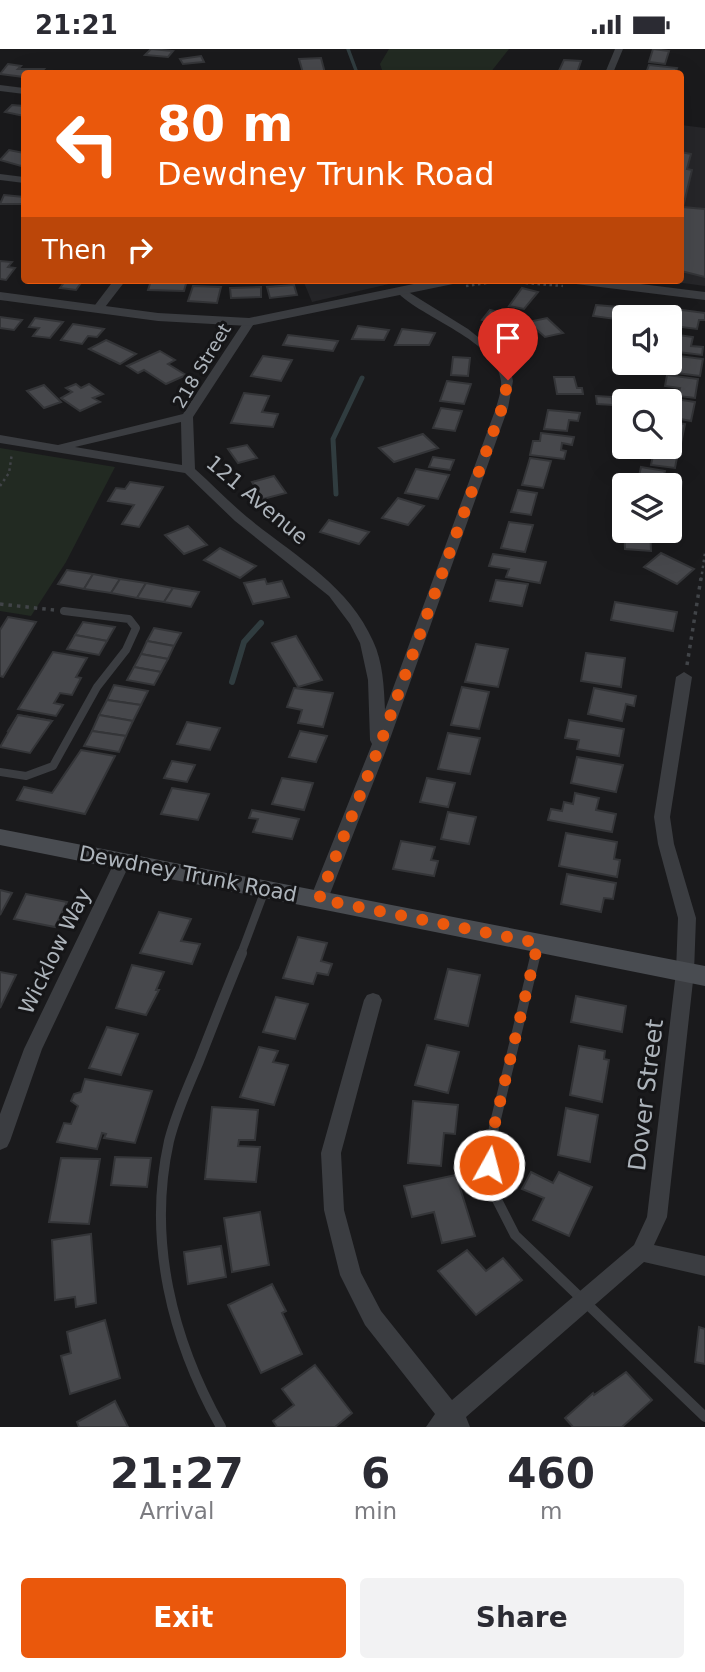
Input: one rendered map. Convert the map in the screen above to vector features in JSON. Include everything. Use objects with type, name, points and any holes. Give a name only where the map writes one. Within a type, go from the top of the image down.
[{"type":"main road","name":"Dewdney Trunk Road","points":[[0,837],[695,974]]},
{"type":"street","points":[[610,70],[618,49]]},
{"type":"street","points":[[0,88],[21,91]]},
{"type":"street","points":[[0,177],[21,180]]},
{"type":"street","points":[[98,309],[117,284]]},
{"type":"street","points":[[0,296],[168,318],[249,322],[434,284]]},
{"type":"street","points":[[608,284],[705,296]]},
{"type":"street","points":[[319,899],[378,750],[502,408],[508,380],[500,362],[484,344],[423,310],[402,291]]},
{"type":"street","name":"218 Street","points":[[190,470],[187,417],[249,322]]},
{"type":"street","name":"121 Avenue","points":[[58,447],[187,417]]},
{"type":"street","name":"121 Avenue","points":[[0,439],[190,470],[240,518],[304,566],[334,593],[356,622],[367,643],[376,680],[378,750]]},
{"type":"street","name":"Dover Street","points":[[449,1423],[585,1299],[641,1252],[657,1217],[695,974],[687,918],[666,844],[662,817],[684,677]]},
{"type":"street","name":"Wicklow Way","points":[[0,1141],[33,1049],[123,861]]},
{"type":"street","points":[[373,1000],[331,1153],[334,1210],[351,1275],[373,1318],[449,1423]]},
{"type":"street","points":[[641,1252],[705,1266]]},
{"type":"lane","points":[[0,772],[26,776],[53,766],[97,687],[126,650],[136,628],[129,619],[64,611]]},
{"type":"lane","points":[[221,1427],[201,1395],[168,1295],[160,1237],[161,1192],[167,1150],[186,1093],[265,889]]},
{"type":"lane","points":[[538,943],[494,1127],[489,1165],[494,1192],[515,1235],[585,1299],[705,1417]]},
{"type":"path","points":[[0,486],[9,473],[9,460],[16,441]]},
{"type":"path","points":[[684,677],[705,553]]},
{"type":"path","points":[[0,604],[64,611]]},
{"type":"shaded area","points":[[389,49],[509,49],[492,70],[382,70],[380,64]]},
{"type":"shaded area","points":[[684,125],[705,128],[705,286],[684,283]]},
{"type":"shaded area","points":[[305,284],[389,284],[312,302]]},
{"type":"shaded area","points":[[0,448],[115,467],[66,562],[31,616],[0,611]]},
{"type":"building","points":[[151,49],[173,51],[168,57],[145,55]]},
{"type":"building","points":[[653,49],[669,51],[665,64],[649,62]]},
{"type":"building","points":[[201,56],[204,62],[183,64],[180,59]]},
{"type":"building","points":[[321,58],[324,70],[302,70],[299,59]]},
{"type":"building","points":[[564,60],[581,61],[578,70],[559,70]]},
{"type":"building","points":[[8,64],[21,66],[18,69],[44,69],[21,70],[21,77],[0,74]]},
{"type":"building","points":[[649,65],[677,68],[676,70],[647,70]]},
{"type":"building","points":[[12,105],[21,106],[21,115],[5,112]]},
{"type":"building","points":[[9,150],[21,152],[21,166],[0,160]]},
{"type":"building","points":[[684,153],[691,154],[687,169],[692,170],[684,203]]},
{"type":"building","points":[[4,195],[21,197],[21,204],[0,204]]},
{"type":"building","points":[[684,207],[705,209],[705,277],[684,272]]},
{"type":"building","points":[[0,261],[12,262],[8,267],[15,268],[6,280],[0,279]]},
{"type":"building","points":[[63,284],[80,284],[76,290],[60,288]]},
{"type":"building","points":[[150,284],[186,284],[184,291],[148,290]]},
{"type":"building","points":[[294,285],[297,295],[270,298],[267,287]]},
{"type":"building","points":[[193,286],[221,287],[217,303],[188,301]]},
{"type":"building","points":[[261,287],[261,297],[231,298],[230,288]]},
{"type":"building","points":[[522,288],[538,292],[524,309],[509,306]]},
{"type":"building","points":[[596,305],[612,306],[612,319],[593,316]]},
{"type":"building","points":[[490,310],[510,315],[502,325],[482,320]]},
{"type":"building","points":[[682,310],[705,313],[705,320],[699,320],[697,329],[682,327]]},
{"type":"building","points":[[0,317],[22,320],[14,330],[0,328]]},
{"type":"building","points":[[35,318],[63,322],[50,338],[33,336],[39,328],[29,327]]},
{"type":"building","points":[[547,318],[563,333],[545,337],[528,322]]},
{"type":"building","points":[[73,324],[104,329],[97,337],[88,336],[82,344],[61,340]]},
{"type":"building","points":[[358,326],[389,330],[384,340],[352,339]]},
{"type":"building","points":[[402,329],[435,333],[429,345],[395,345]]},
{"type":"building","points":[[288,335],[338,341],[333,351],[283,345]]},
{"type":"building","points":[[682,336],[693,337],[691,346],[703,347],[702,355],[682,352]]},
{"type":"building","points":[[106,340],[136,354],[120,364],[89,349]]},
{"type":"building","points":[[160,351],[175,360],[168,364],[186,375],[166,384],[144,370],[138,373],[127,366]]},
{"type":"building","points":[[263,356],[292,360],[281,381],[251,376]]},
{"type":"building","points":[[682,356],[703,359],[700,376],[682,374]]},
{"type":"building","points":[[453,357],[470,358],[468,376],[451,375]]},
{"type":"building","points":[[667,375],[698,379],[695,398],[682,396],[680,388],[665,386]]},
{"type":"building","points":[[554,377],[574,377],[577,388],[582,388],[583,394],[557,394]]},
{"type":"building","points":[[447,381],[471,384],[464,404],[440,401]]},
{"type":"building","points":[[76,384],[81,388],[89,384],[103,394],[93,398],[100,402],[80,411],[61,398],[72,392],[66,388]]},
{"type":"building","points":[[44,385],[61,402],[44,408],[27,391]]},
{"type":"building","points":[[244,393],[269,396],[262,412],[278,414],[273,427],[231,423]]},
{"type":"building","points":[[596,396],[612,397],[612,405],[597,404]]},
{"type":"building","points":[[682,400],[695,402],[691,421],[682,419]]},
{"type":"building","points":[[441,408],[462,411],[455,431],[433,428]]},
{"type":"building","points":[[548,410],[580,413],[578,421],[569,420],[567,431],[544,429]]},
{"type":"building","points":[[541,433],[574,437],[572,445],[562,443],[561,450],[566,451],[564,459],[530,455],[533,441],[540,441]]},
{"type":"building","points":[[423,434],[438,448],[394,462],[379,448]]},
{"type":"building","points":[[247,445],[257,458],[238,463],[228,449]]},
{"type":"building","points":[[433,457],[454,460],[450,470],[429,467]]},
{"type":"building","points":[[530,458],[551,461],[543,488],[522,485]]},
{"type":"building","points":[[652,459],[677,459],[675,468],[651,465]]},
{"type":"building","points":[[641,467],[665,471],[664,473],[640,473]]},
{"type":"building","points":[[416,469],[449,475],[438,499],[405,493]]},
{"type":"building","points":[[274,476],[286,493],[263,499],[252,482]]},
{"type":"building","points":[[130,482],[163,487],[139,527],[122,524],[134,505],[108,501],[116,488],[125,489]]},
{"type":"building","points":[[518,490],[537,493],[531,515],[511,512]]},
{"type":"building","points":[[398,498],[424,506],[408,525],[382,518]]},
{"type":"building","points":[[329,520],[369,532],[359,544],[320,532]]},
{"type":"building","points":[[509,522],[533,525],[525,552],[501,548]]},
{"type":"building","points":[[188,526],[207,545],[184,554],[165,535]]},
{"type":"building","points":[[625,543],[651,543],[651,551],[625,549]]},
{"type":"building","points":[[220,548],[256,566],[240,578],[204,560]]},
{"type":"building","points":[[661,553],[694,569],[677,584],[644,567]]},
{"type":"building","points":[[493,554],[546,562],[540,583],[506,577],[509,569],[489,566]]},
{"type":"building","points":[[67,570],[93,574],[84,589],[58,584]]},
{"type":"building","points":[[93,574],[120,579],[111,593],[84,589]]},
{"type":"building","points":[[120,579],[146,583],[137,598],[111,593]]},
{"type":"building","points":[[265,579],[267,584],[282,581],[289,597],[253,604],[244,583]]},
{"type":"building","points":[[496,580],[528,584],[522,606],[490,601]]},
{"type":"building","points":[[146,583],[173,588],[164,602],[137,598]]},
{"type":"building","points":[[173,588],[199,592],[191,607],[164,602]]},
{"type":"building","points":[[615,602],[677,612],[673,631],[611,620]]},
{"type":"building","points":[[8,617],[36,622],[3,677],[0,676],[0,630]]},
{"type":"building","points":[[83,622],[115,627],[107,641],[75,635]]},
{"type":"building","points":[[154,628],[181,633],[174,646],[147,641]]},
{"type":"building","points":[[75,635],[107,641],[99,655],[67,649]]},
{"type":"building","points":[[296,636],[322,680],[298,687],[272,643]]},
{"type":"building","points":[[147,641],[174,646],[168,659],[141,654]]},
{"type":"building","points":[[476,644],[508,649],[498,687],[465,682]]},
{"type":"building","points":[[53,652],[87,658],[76,677],[81,678],[72,695],[60,693],[54,703],[63,705],[56,716],[18,709]]},
{"type":"building","points":[[586,653],[625,658],[621,687],[581,681]]},
{"type":"building","points":[[141,654],[168,659],[161,672],[134,667]]},
{"type":"building","points":[[134,667],[161,672],[154,685],[127,680]]},
{"type":"building","points":[[114,685],[148,691],[141,705],[107,700]]},
{"type":"building","points":[[462,687],[489,692],[479,729],[451,725]]},
{"type":"building","points":[[294,688],[333,693],[323,727],[298,723],[302,710],[287,707]]},
{"type":"building","points":[[594,688],[636,696],[634,706],[626,704],[622,721],[588,714]]},
{"type":"building","points":[[107,700],[141,705],[133,721],[99,715]]},
{"type":"building","points":[[18,715],[52,721],[40,735],[8,731]]},
{"type":"building","points":[[18,715],[52,721],[30,753],[0,747]]},
{"type":"building","points":[[99,715],[133,721],[126,736],[92,731]]},
{"type":"building","points":[[569,720],[624,729],[619,756],[577,749],[579,740],[565,738]]},
{"type":"building","points":[[187,722],[220,728],[210,750],[177,744]]},
{"type":"building","points":[[92,731],[126,736],[119,752],[84,746]]},
{"type":"building","points":[[300,731],[327,736],[316,762],[289,757]]},
{"type":"building","points":[[448,733],[480,738],[470,774],[438,769]]},
{"type":"building","points":[[81,750],[115,756],[85,814],[17,800],[24,787],[52,793]]},
{"type":"building","points":[[577,757],[623,765],[616,792],[571,783]]},
{"type":"building","points":[[172,761],[195,765],[187,782],[164,778]]},
{"type":"building","points":[[282,778],[313,783],[304,810],[272,804]]},
{"type":"building","points":[[427,778],[455,783],[448,807],[420,802]]},
{"type":"building","points":[[172,788],[209,794],[198,820],[161,814]]},
{"type":"building","points":[[575,793],[599,798],[596,810],[616,814],[612,832],[548,820],[551,809],[562,811],[564,802],[573,804]]},
{"type":"building","points":[[252,810],[299,819],[292,839],[253,832],[258,819],[249,818]]},
{"type":"building","points":[[448,812],[476,817],[469,844],[441,839]]},
{"type":"building","points":[[566,833],[617,842],[614,859],[620,860],[617,877],[559,866]]},
{"type":"building","points":[[401,841],[435,847],[431,860],[438,861],[434,876],[393,869]]},
{"type":"building","points":[[567,874],[616,883],[613,899],[604,898],[601,912],[561,904]]},
{"type":"building","points":[[0,890],[12,893],[0,915]]},
{"type":"building","points":[[26,894],[67,902],[55,927],[14,919]]},
{"type":"building","points":[[159,912],[191,919],[181,941],[200,944],[192,964],[140,953]]},
{"type":"building","points":[[298,937],[327,943],[321,961],[332,964],[328,975],[317,973],[313,984],[283,978]]},
{"type":"building","points":[[132,965],[164,972],[156,990],[159,990],[146,1015],[116,1008]]},
{"type":"building","points":[[448,969],[480,975],[468,1026],[435,1019]]},
{"type":"building","points":[[0,972],[16,975],[0,1008]]},
{"type":"building","points":[[576,996],[626,1006],[622,1032],[571,1022]]},
{"type":"building","points":[[276,997],[308,1004],[295,1039],[263,1032]]},
{"type":"building","points":[[107,1027],[138,1034],[121,1075],[89,1068]]},
{"type":"building","points":[[427,1045],[459,1052],[448,1093],[415,1085]]},
{"type":"building","points":[[579,1046],[605,1051],[604,1059],[609,1060],[602,1102],[570,1095]]},
{"type":"building","points":[[259,1047],[278,1051],[273,1062],[288,1065],[274,1105],[240,1097]]},
{"type":"building","points":[[85,1079],[152,1091],[135,1143],[104,1138],[106,1134],[102,1133],[97,1149],[57,1142],[64,1123],[71,1124],[78,1106],[71,1101],[74,1094],[81,1092]]},
{"type":"building","points":[[413,1101],[458,1105],[455,1134],[444,1133],[441,1166],[408,1163]]},
{"type":"building","points":[[212,1107],[258,1110],[255,1140],[239,1140],[238,1146],[260,1147],[256,1182],[205,1179]]},
{"type":"building","points":[[566,1108],[598,1115],[590,1162],[558,1155]]},
{"type":"building","points":[[115,1157],[151,1158],[147,1187],[111,1185]]},
{"type":"building","points":[[61,1158],[100,1159],[89,1224],[49,1222]]},
{"type":"building","points":[[531,1172],[553,1183],[559,1172],[592,1187],[569,1236],[533,1220],[544,1198],[522,1189]]},
{"type":"building","points":[[456,1175],[475,1236],[442,1243],[434,1212],[412,1217],[404,1186]]},
{"type":"building","points":[[260,1212],[269,1265],[232,1272],[224,1218]]},
{"type":"building","points":[[91,1234],[96,1303],[76,1307],[75,1297],[55,1300],[52,1240]]},
{"type":"building","points":[[221,1246],[226,1277],[188,1284],[184,1252]]},
{"type":"building","points":[[467,1250],[486,1271],[503,1258],[522,1280],[476,1315],[438,1271]]},
{"type":"building","points":[[272,1284],[286,1311],[282,1313],[302,1354],[261,1373],[228,1305]]},
{"type":"building","points":[[105,1320],[120,1378],[70,1394],[61,1356],[71,1353],[67,1332]]},
{"type":"building","points":[[699,1327],[705,1329],[705,1364],[695,1362]]},
{"type":"building","points":[[315,1365],[352,1413],[335,1427],[277,1427],[273,1421],[294,1405],[282,1389]]},
{"type":"building","points":[[626,1372],[652,1400],[622,1427],[573,1427],[565,1418],[593,1393],[594,1395]]},
{"type":"building","points":[[115,1401],[128,1427],[79,1427],[77,1422]]},
{"type":"waterway","points":[[348,49],[356,70]]},
{"type":"waterway","points":[[336,494],[333,439],[362,378]]},
{"type":"waterway","points":[[232,682],[244,642],[261,623]]},
{"type":"route","points":[[489,1165],[494,1127],[538,943],[319,899],[378,750],[502,408],[508,380]]}]
